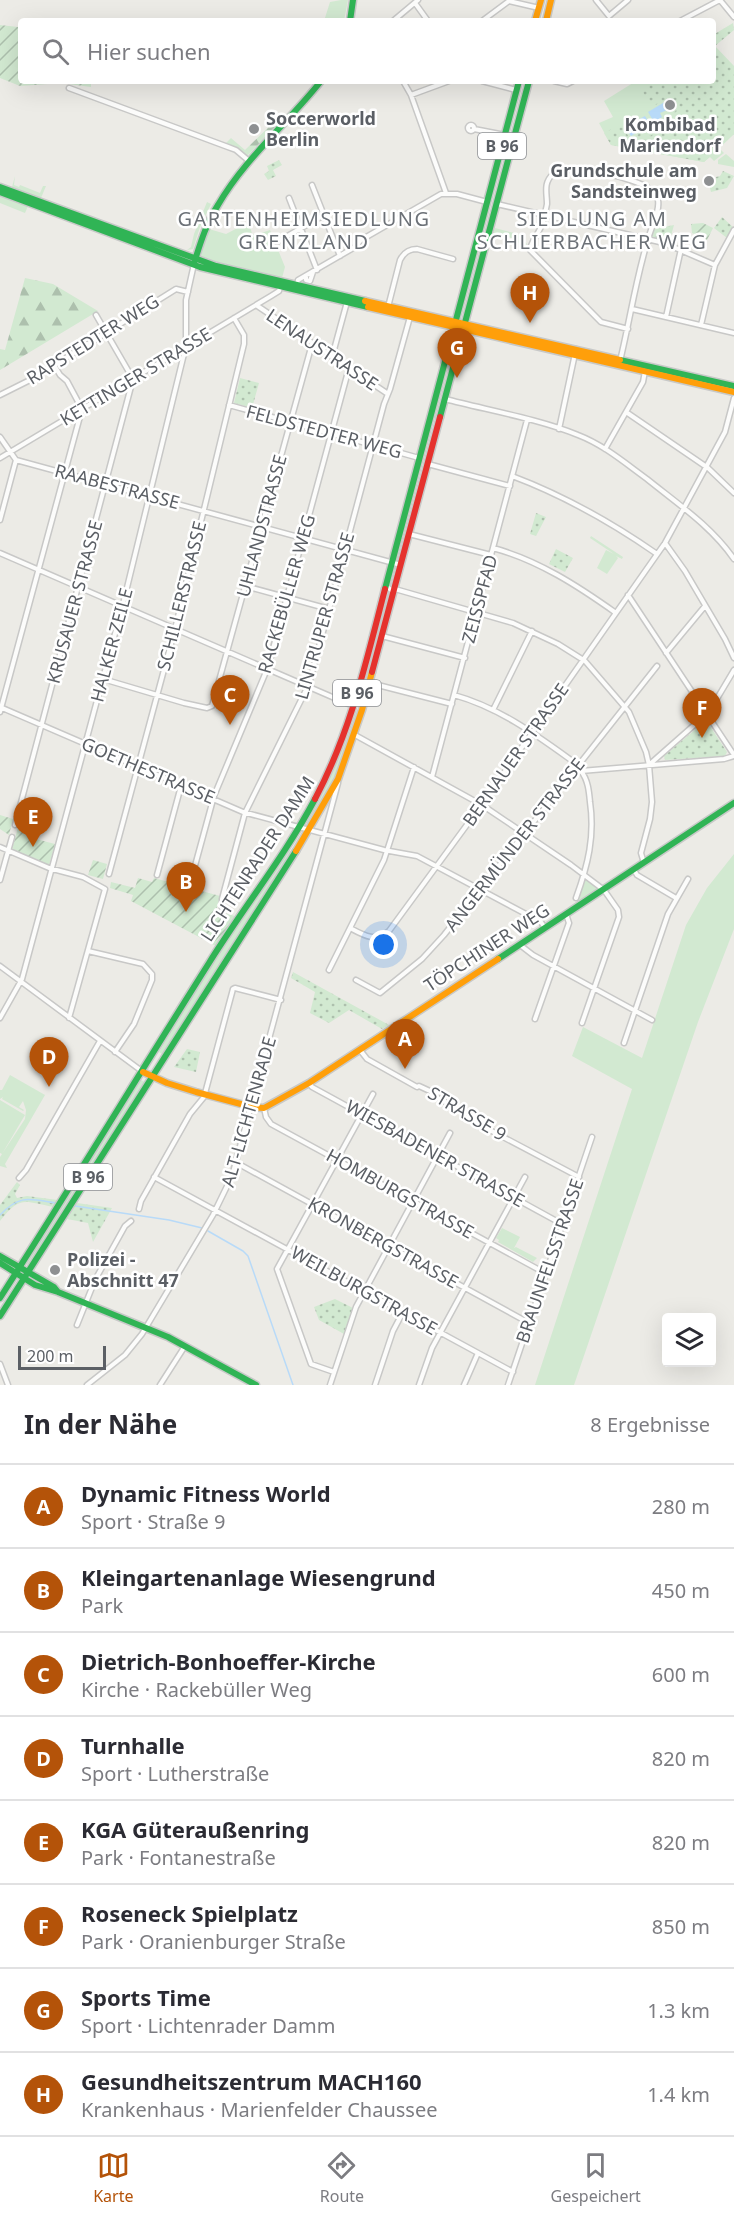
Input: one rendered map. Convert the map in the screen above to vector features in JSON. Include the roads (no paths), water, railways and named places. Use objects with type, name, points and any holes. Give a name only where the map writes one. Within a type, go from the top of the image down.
[{"type":"main road","points":[[350,18],[352,0]]},
{"type":"main road","points":[[536,18],[541,0]]},
{"type":"main road","points":[[547,18],[551,0]]},
{"type":"main road","points":[[195,261],[212,211],[229,185],[319,84]]},
{"type":"main road","name":"B 96","points":[[455,325],[518,84]]},
{"type":"main road","name":"B 96","points":[[464,327],[529,84]]},
{"type":"main road","points":[[0,187],[195,261]]},
{"type":"main road","points":[[0,192],[195,261],[410,320],[455,325]]},
{"type":"main road","points":[[279,283],[297,285],[455,325],[734,386]]},
{"type":"main road","points":[[461,300],[471,302]]},
{"type":"main road","name":"LICHTENRADER DAMM","points":[[0,1298],[115,1117],[225,937],[299,828],[327,778],[354,707],[455,325]]},
{"type":"main road","name":"LICHTENRADER DAMM","points":[[0,1316],[309,830],[338,778],[362,710],[464,327]]},
{"type":"main road","points":[[448,349],[457,351]]},
{"type":"main road","points":[[620,362],[645,371],[734,392]]},
{"type":"main road","name":"TÖPCHINER WEG","points":[[264,1108],[309,1083],[734,804]]},
{"type":"main road","points":[[287,846],[295,851]]},
{"type":"main road","points":[[155,1051],[165,1057]]},
{"type":"main road","points":[[143,1072],[206,1094],[252,1107],[264,1108]]},
{"type":"main road","points":[[115,1117],[115,1135]]},
{"type":"main road","points":[[0,1256],[51,1291],[58,1292],[85,1306],[147,1327],[256,1385]]},
{"type":"main road","points":[[0,1263],[18,1270]]},
{"type":"street","points":[[486,18],[509,0],[539,8]]},
{"type":"street","points":[[596,0],[609,15],[627,0]]},
{"type":"street","points":[[686,18],[720,0],[734,17]]},
{"type":"street","points":[[396,18],[416,1],[426,18]]},
{"type":"street","points":[[405,84],[411,95],[446,193]]},
{"type":"street","points":[[411,95],[441,84]]},
{"type":"street","points":[[494,84],[517,90]]},
{"type":"street","points":[[69,88],[236,150],[249,161]]},
{"type":"street","points":[[474,129],[505,135]]},
{"type":"street","points":[[620,362],[658,201],[647,187],[612,176],[567,169],[555,173],[547,182],[545,215],[538,234],[529,247],[530,250],[601,322],[627,329]]},
{"type":"street","points":[[312,184],[340,256]]},
{"type":"street","points":[[297,285],[298,280],[436,196],[446,193],[457,194],[487,202]]},
{"type":"street","points":[[289,198],[315,271]]},
{"type":"street","points":[[497,204],[648,239],[681,249],[715,265]]},
{"type":"street","points":[[277,242],[324,215]]},
{"type":"street","points":[[700,325],[715,265],[734,230]]},
{"type":"street","points":[[388,307],[400,260],[404,253],[417,249],[453,259]]},
{"type":"street","points":[[666,317],[681,249]]},
{"type":"street","name":"HALKER ZEILE","points":[[0,1018],[21,982],[122,606],[186,347],[188,292],[195,261]]},
{"type":"street","name":"KETTINGER STRASSE","points":[[0,458],[271,296],[279,283]]},
{"type":"street","name":"RAPSTEDTER WEG","points":[[0,395],[54,365],[176,289],[188,292]]},
{"type":"street","points":[[332,357],[347,302]]},
{"type":"street","name":"LENAUSTRASSE","points":[[256,305],[388,394]]},
{"type":"street","points":[[632,309],[734,333]]},
{"type":"street","points":[[96,315],[133,379]]},
{"type":"street","name":"SCHILLERSTRASSE","points":[[109,874],[175,629],[245,341],[234,318]]},
{"type":"street","name":"LINTRUPER STRASSE","points":[[222,908],[222,898],[245,813],[308,687],[373,445],[410,320]]},
{"type":"street","name":"UHLANDSTRASSE","points":[[158,694],[194,705],[211,707],[312,344]]},
{"type":"street","points":[[559,429],[575,352]]},
{"type":"street","points":[[0,709],[82,409],[67,381],[54,365]]},
{"type":"street","name":"RACKEBÜLLER WEG","points":[[189,884],[212,800],[267,669],[349,368]]},
{"type":"street","points":[[605,449],[643,382],[645,371]]},
{"type":"street","name":"KRUSAUER STRASSE","points":[[15,825],[133,379]]},
{"type":"street","name":"BERNAUER STRASSE","points":[[350,928],[370,938],[386,933],[482,805],[665,543],[727,427],[734,398]]},
{"type":"street","points":[[445,399],[579,435],[605,449],[684,508],[712,532],[734,559]]},
{"type":"street","name":"FELDSTEDTER WEG","points":[[229,405],[419,458]]},
{"type":"street","points":[[626,412],[706,467],[734,493]]},
{"type":"street","name":"ZEISSPFAD","points":[[432,777],[527,420]]},
{"type":"street","points":[[0,437],[16,460],[0,520]]},
{"type":"street","name":"RAABESTRASSE","points":[[16,460],[401,565]]},
{"type":"street","points":[[428,464],[510,486]]},
{"type":"street","points":[[513,476],[587,508],[657,554]]},
{"type":"street","points":[[409,534],[491,555]]},
{"type":"street","points":[[665,543],[678,560],[734,658]]},
{"type":"street","points":[[494,548],[542,567],[616,613]]},
{"type":"street","points":[[0,553],[362,710]]},
{"type":"street","points":[[386,585],[388,589],[477,611],[532,631],[583,659],[625,706],[640,734],[649,765],[652,802],[641,853],[644,863]]},
{"type":"street","points":[[245,586],[329,609]]},
{"type":"street","points":[[581,771],[723,759],[734,756],[628,595]]},
{"type":"street","points":[[665,653],[705,606]]},
{"type":"street","points":[[494,710],[532,631]]},
{"type":"street","points":[[382,636],[465,658]]},
{"type":"street","name":"ANGERMÜNDER STRASSE","points":[[356,980],[380,993],[428,953],[657,666]]},
{"type":"street","points":[[649,765],[706,714],[734,670]]},
{"type":"street","points":[[103,679],[158,694]]},
{"type":"street","points":[[369,683],[452,705]]},
{"type":"street","points":[[454,695],[494,710],[532,733],[581,771],[587,784],[592,823],[590,856],[576,898]]},
{"type":"street","name":"GOETHESTRASSE","points":[[0,709],[245,813],[325,835],[414,855],[480,888],[541,922],[545,928]]},
{"type":"street","points":[[355,735],[482,805],[604,890],[619,914],[582,1023]]},
{"type":"street","points":[[329,970],[387,850],[414,767]]},
{"type":"street","name":"LICHTENRADER DAMM","points":[[325,835],[338,778]]},
{"type":"street","points":[[157,875],[181,786]]},
{"type":"street","name":"ALT-LICHTENRADE","points":[[87,1385],[125,1355],[147,1327],[216,1211],[237,1163],[325,835]]},
{"type":"street","points":[[0,880],[12,837]]},
{"type":"street","points":[[0,847],[52,869],[83,877],[105,889],[69,1018]]},
{"type":"street","points":[[634,870],[637,875],[676,898]]},
{"type":"street","points":[[624,1043],[668,914],[688,879]]},
{"type":"street","points":[[535,1019],[569,923],[566,914]]},
{"type":"street","points":[[520,945],[554,967],[652,1020]]},
{"type":"street","points":[[88,951],[143,964],[152,976],[134,1024],[115,1052]]},
{"type":"street","points":[[0,966],[143,1072]]},
{"type":"street","points":[[139,1209],[141,1201],[190,1114],[206,1094],[233,989],[281,1000]]},
{"type":"street","points":[[19,1178],[26,1170],[100,1041]]},
{"type":"street","name":"STRASSE 9","points":[[360,1050],[366,1059],[432,1092],[432,1095],[470,1115],[486,1128],[579,1177]]},
{"type":"street","name":"WIESBADENER STRASSE","points":[[309,1083],[312,1087],[562,1224]]},
{"type":"street","points":[[334,1372],[311,1364],[277,1269],[373,1094]]},
{"type":"street","name":"HOMBURGSTRASSE","points":[[264,1108],[266,1117],[272,1124],[545,1273]]},
{"type":"street","points":[[330,1385],[355,1310],[450,1133]]},
{"type":"street","name":"BRAUNFELSSTRASSE","points":[[508,1385],[592,1137]]},
{"type":"street","name":"KRONBERGSTRASSE","points":[[237,1163],[529,1323]]},
{"type":"street","name":"WEILBURGSTRASSE","points":[[154,1177],[513,1372]]},
{"type":"street","points":[[419,1385],[440,1333],[525,1177]]},
{"type":"street","points":[[77,1325],[97,1276],[131,1221]]},
{"type":"street","points":[[375,1385],[393,1331],[403,1312]]},
{"type":"street","points":[[160,1385],[186,1346]]},
{"type":"street","points":[[464,1385],[478,1353]]},
{"type":"street","points":[[0,1364],[8,1385]]},
{"type":"water","points":[[668,100],[672,108],[660,113],[662,117],[654,122],[648,112]]},
{"type":"water","points":[[645,116],[653,129],[649,131],[646,126],[631,136],[625,127]]},
{"type":"waterway","points":[[0,1215],[19,1201],[39,1200],[56,1203]]},
{"type":"waterway","points":[[75,1206],[169,1220],[202,1228]]},
{"type":"waterway","points":[[208,1231],[248,1256],[293,1385]]},
{"type":"place","name":"Kombibad Mariendorf","points":[[670,105]]},
{"type":"place","name":"Soccerworld Berlin","points":[[254,129]]},
{"type":"place","name":"Grundschule am Sandsteinweg","points":[[709,181]]},
{"type":"place","name":"Gesundheitszentrum MACH160","points":[[530,323]]},
{"type":"place","name":"Sports Time","points":[[457,378]]},
{"type":"place","name":"Dietrich-Bonhoeffer-Kirche","points":[[230,725]]},
{"type":"place","name":"Roseneck Spielplatz","points":[[702,738]]},
{"type":"place","name":"KGA Güteraußenring","points":[[33,847]]},
{"type":"place","name":"Kleingartenanlage Wiesengrund","points":[[186,912]]},
{"type":"place","name":"Dynamic Fitness World","points":[[405,1069]]},
{"type":"place","name":"Turnhalle","points":[[49,1087]]},
{"type":"place","name":"Polizei - Abschnitt 47","points":[[55,1270]]},
{"type":"district","name":"GARTENHEIMSIEDLUNG GRENZLAND","points":[[304,230]]},
{"type":"district","name":"SIEDLUNG AM SCHLIERBACHER WEG","points":[[592,230]]}]
